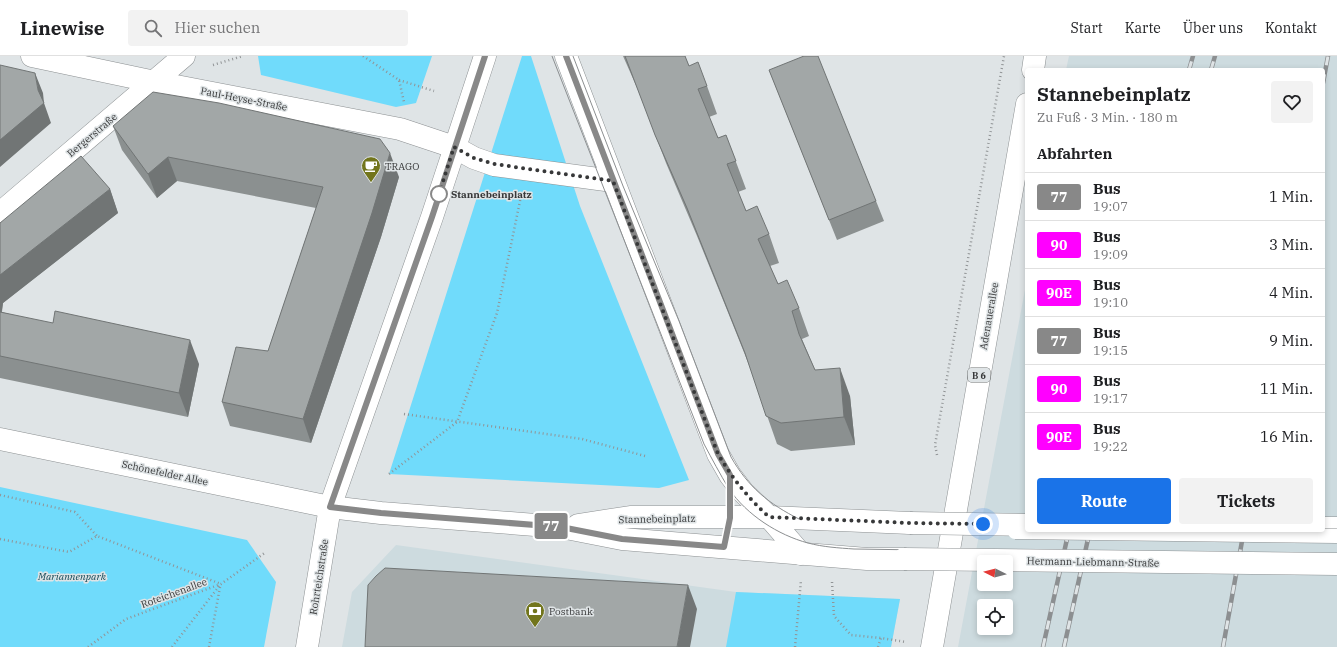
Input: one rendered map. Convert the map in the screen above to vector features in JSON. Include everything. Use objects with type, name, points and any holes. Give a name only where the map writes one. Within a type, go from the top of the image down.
[{"type":"main road","name":"Paul-Heyse-Straße","points":[[32,56],[155,82],[400,129],[454,147]]},
{"type":"main road","name":"Bergerstraße","points":[[0,213],[184,56]]},
{"type":"main road","points":[[330,507],[432,217],[485,56]]},
{"type":"main road","points":[[566,56],[718,454],[730,475],[743,492],[769,517],[801,554]]},
{"type":"main road","points":[[1033,68],[1036,56]]},
{"type":"main road","name":"Adenauerallee","points":[[932,647],[1025,115]]},
{"type":"main road","points":[[454,147],[484,162],[527,170],[613,181]]},
{"type":"main road","name":"Schönefelder Allee","points":[[0,439],[330,507]]},
{"type":"main road","points":[[724,547],[730,518],[730,475]]},
{"type":"main road","name":"Stannebeinplatz","points":[[330,507],[381,513],[561,527],[622,539],[801,554]]},
{"type":"main road","name":"Rohrteichstraße","points":[[307,647],[330,507]]},
{"type":"main road","points":[[769,517],[910,527],[1025,525]]},
{"type":"main road","name":"Stannebeinplatz","points":[[561,527],[630,518],[769,517]]},
{"type":"main road","points":[[1325,528],[1337,528]]},
{"type":"main road","name":"Hermann-Liebmann-Straße","points":[[801,554],[867,559],[1337,564]]},
{"type":"lane","points":[[910,527],[1025,529]]},
{"type":"lane","points":[[1147,532],[1337,536]]},
{"type":"path","points":[[363,56],[399,80],[434,91]]},
{"type":"path","points":[[399,80],[405,107]]},
{"type":"path","points":[[389,474],[457,422],[497,313],[527,170]]},
{"type":"path","points":[[404,414],[582,439],[645,456]]},
{"type":"path","points":[[0,495],[75,512],[97,536],[221,584]]},
{"type":"path","points":[[0,539],[69,552],[97,536]]},
{"type":"path","points":[[209,647],[221,584],[266,552]]},
{"type":"path","points":[[795,647],[801,582]]},
{"type":"path","name":"Roteichenallee","points":[[88,647],[126,618],[221,584]]},
{"type":"path","name":"Roteichenallee","points":[[172,647],[221,584]]},
{"type":"path","points":[[832,590],[834,616],[851,635],[881,638],[878,647]]},
{"type":"shaded area","points":[[1069,56],[1337,56],[1337,647],[958,647],[1025,290],[1025,532],[1325,532],[1325,68],[1066,68]]},
{"type":"shaded area","points":[[396,545],[736,592],[900,599],[891,647],[342,647],[352,592]]},
{"type":"green space","points":[[258,56],[432,56],[416,103],[396,107],[261,75]]},
{"type":"green space","name":"Stannebeinplatz","points":[[522,56],[531,56],[580,206],[689,480],[659,488],[389,474]]},
{"type":"green space","name":"Mariannenpark","points":[[0,487],[247,540],[276,582],[264,647],[0,647]]},
{"type":"green space","points":[[736,592],[900,599],[891,647],[726,647]]},
{"type":"building","points":[[625,56],[685,56],[689,66],[698,62],[707,86],[698,89],[718,138],[726,135],[736,161],[727,164],[746,211],[757,206],[769,234],[758,239],[778,284],[787,280],[799,308],[792,311],[799,334],[815,370],[840,368],[844,417],[781,423],[766,416],[745,353],[687,208],[655,135]]},
{"type":"building","points":[[804,56],[818,56],[876,201],[829,220],[769,70]]},
{"type":"building","points":[[0,65],[35,73],[38,90],[44,103],[0,140]]},
{"type":"building","points":[[153,92],[219,103],[380,139],[390,153],[372,213],[303,419],[222,402],[236,347],[268,351],[323,187],[168,157],[148,174],[113,126]]},
{"type":"building","points":[[81,156],[110,189],[0,275],[0,223]]},
{"type":"building","points":[[55,311],[190,340],[179,393],[0,356],[0,312],[53,323]]},
{"type":"building","name":"Postbank","points":[[385,568],[688,585],[677,647],[365,647],[368,585]]},
{"type":"tram line","points":[[552,56],[704,444],[729,489],[745,507],[764,523],[786,535],[808,543],[854,549],[1337,556]]},
{"type":"tram line","points":[[573,56],[623,186],[679,321],[731,457],[752,486],[760,494],[778,507],[799,519]]},
{"type":"railway","points":[[1190,68],[1193,56]]},
{"type":"railway","points":[[1212,68],[1215,56]]},
{"type":"railway","points":[[1325,72],[1328,56]]},
{"type":"railway","points":[[1043,647],[1069,532]]},
{"type":"railway","points":[[1064,647],[1090,532]]},
{"type":"railway","points":[[1223,647],[1244,532]]},
{"type":"bus line","name":"77","points":[[485,56],[432,217],[330,507],[381,513],[561,527],[622,539],[724,547],[730,518],[730,475],[718,454],[566,56]]},
{"type":"place","name":"TRAGO","points":[[371,183]]},
{"type":"place","name":"Stannebeinplatz","points":[[439,194]]},
{"type":"place","name":"Postbank","points":[[535,628]]},
{"type":"route","points":[[439,194],[454,147],[484,162],[527,170],[613,181],[718,454],[730,475],[743,492],[769,517],[910,523],[983,524]]}]
